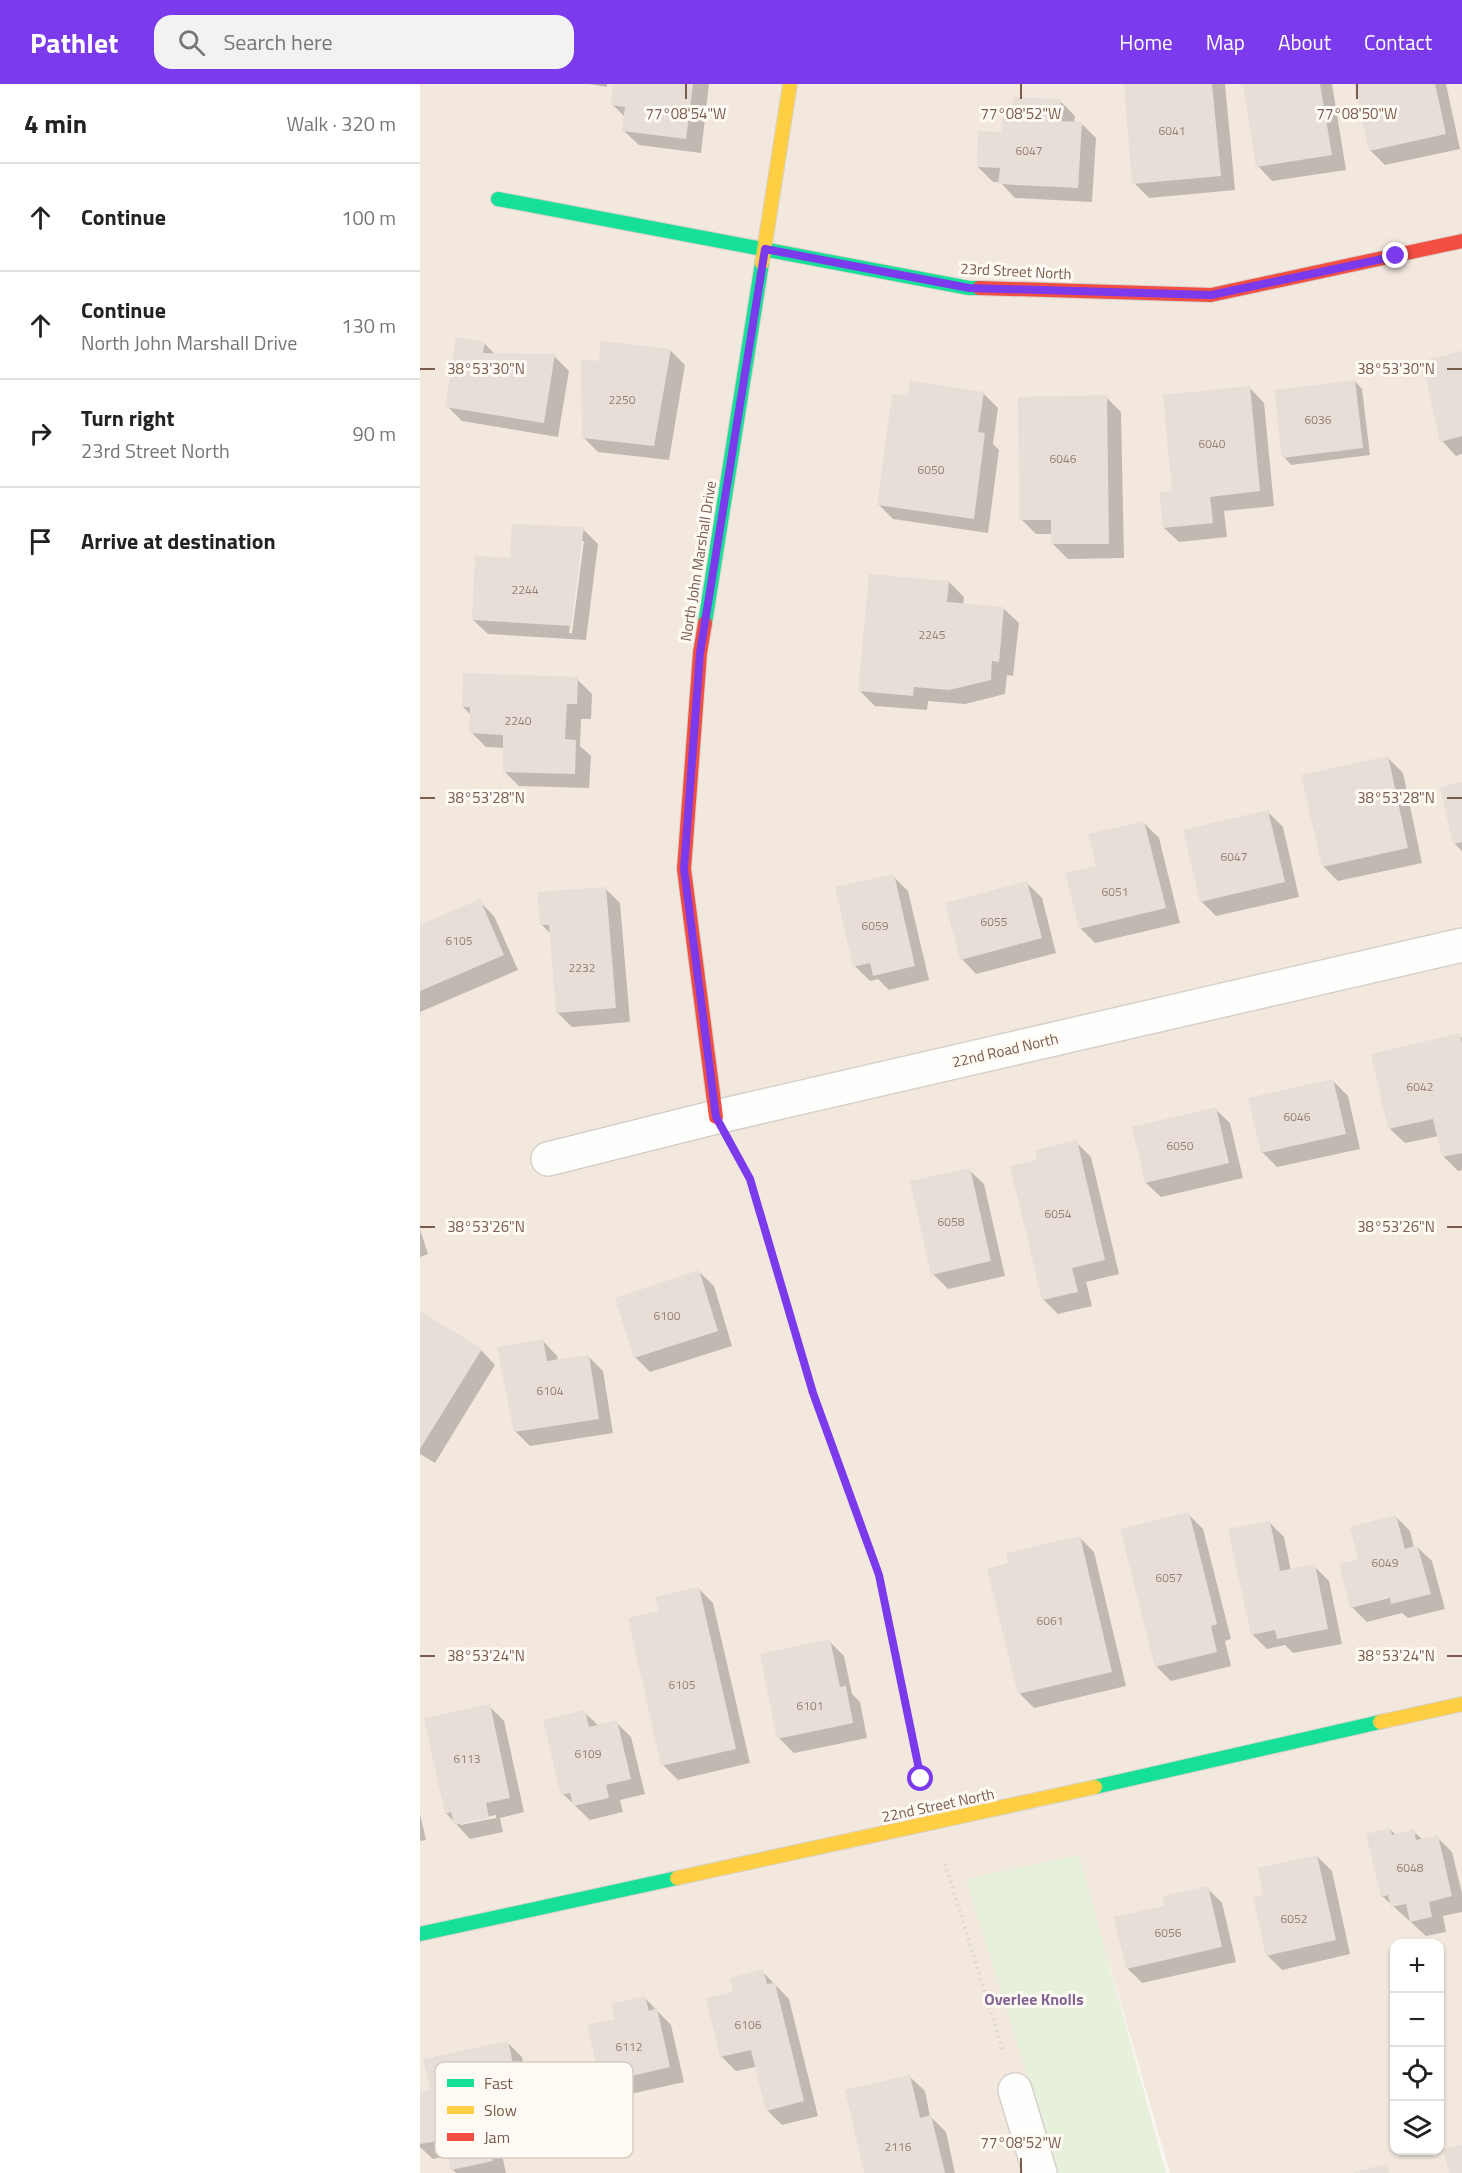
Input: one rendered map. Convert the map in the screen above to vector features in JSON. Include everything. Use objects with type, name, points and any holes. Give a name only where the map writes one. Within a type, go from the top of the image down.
[{"type":"street","name":"North John Marshall Drive","points":[[716,1117],[684,869],[700,653],[790,84]]},
{"type":"street","name":"23rd Street North","points":[[498,199],[969,288],[1211,295],[1462,241]]},
{"type":"street","name":"22nd Road North","points":[[548,1159],[716,1117],[1462,945]]},
{"type":"street","name":"22nd Street North","points":[[420,1934],[934,1823],[1462,1704]]},
{"type":"street","points":[[1015,2090],[1040,2173]]},
{"type":"path","points":[[716,1117],[750,1179],[813,1393],[879,1575],[921,1779],[1015,2090]]},
{"type":"shaded area","points":[[420,84],[1462,84],[1462,2173],[1170,2173],[1078,1856],[966,1879],[1058,2173],[420,2173]]},
{"type":"green space","points":[[1079,1855],[1166,2173],[1058,2173],[966,1879]]},
{"type":"building","points":[[613,84],[693,84],[686,139],[622,131],[625,107],[611,105]]},
{"type":"building","points":[[1124,84],[1212,84],[1221,176],[1132,184]]},
{"type":"building","points":[[1243,84],[1320,84],[1332,155],[1256,167]]},
{"type":"building","points":[[1435,84],[1446,134],[1369,151],[1354,85]]},
{"type":"building","points":[[1013,97],[1061,99],[1059,121],[1082,122],[1078,188],[998,184],[1000,168],[977,167],[978,131],[1001,132],[1002,118],[1012,119]]},
{"type":"building","points":[[456,337],[485,342],[483,353],[555,354],[544,423],[445,407]]},
{"type":"building","points":[[601,341],[671,349],[654,446],[582,438],[581,359],[599,361]]},
{"type":"building","points":[[1462,351],[1462,436],[1440,442],[1422,361]]},
{"type":"building","points":[[1355,380],[1363,448],[1282,458],[1274,390]]},
{"type":"building","points":[[910,381],[984,392],[978,432],[985,433],[974,519],[877,505],[892,394],[907,395]]},
{"type":"building","points":[[1250,386],[1260,491],[1210,497],[1213,523],[1163,528],[1159,492],[1172,491],[1163,395]]},
{"type":"building","points":[[1107,395],[1109,544],[1051,544],[1051,520],[1019,520],[1018,397]]},
{"type":"building","points":[[512,524],[584,527],[571,626],[472,620],[475,556],[510,558]]},
{"type":"building","points":[[869,574],[949,581],[947,602],[1004,607],[999,662],[992,661],[991,680],[949,690],[914,687],[913,696],[858,691]]},
{"type":"building","points":[[463,673],[578,677],[577,704],[567,704],[565,739],[576,740],[575,774],[503,772],[503,735],[469,733],[470,707],[462,707]]},
{"type":"building","points":[[1388,756],[1408,848],[1322,867],[1301,775]]},
{"type":"building","points":[[1462,782],[1462,842],[1453,844],[1440,787]]},
{"type":"building","points":[[1268,810],[1285,882],[1200,902],[1183,830]]},
{"type":"building","points":[[1144,821],[1166,908],[1079,929],[1065,873],[1096,866],[1088,834]]},
{"type":"building","points":[[894,874],[915,966],[873,976],[870,963],[853,967],[835,887]]},
{"type":"building","points":[[1027,881],[1042,938],[960,960],[945,903]]},
{"type":"building","points":[[606,887],[616,1008],[556,1013],[549,925],[540,925],[537,892]]},
{"type":"building","points":[[480,899],[504,955],[420,991],[420,925]]},
{"type":"building","points":[[1460,1033],[1462,1044],[1462,1153],[1442,1157],[1433,1119],[1388,1129],[1371,1054]]},
{"type":"building","points":[[1333,1079],[1346,1134],[1261,1153],[1248,1098]]},
{"type":"building","points":[[1216,1107],[1229,1163],[1145,1183],[1132,1127]]},
{"type":"building","points":[[1077,1140],[1105,1260],[1072,1268],[1078,1292],[1042,1300],[1010,1166],[1037,1160],[1035,1150]]},
{"type":"building","points":[[970,1168],[991,1261],[931,1275],[910,1181]]},
{"type":"building","points":[[699,1270],[718,1331],[634,1358],[615,1298]]},
{"type":"building","points":[[420,1311],[482,1349],[420,1449]]},
{"type":"building","points":[[543,1339],[547,1361],[589,1355],[599,1419],[514,1432],[497,1347]]},
{"type":"building","points":[[1189,1512],[1217,1624],[1211,1626],[1217,1652],[1155,1667],[1120,1529]]},
{"type":"building","points":[[1396,1515],[1405,1549],[1417,1545],[1431,1594],[1391,1604],[1390,1598],[1350,1608],[1339,1564],[1358,1559],[1350,1527]]},
{"type":"building","points":[[1270,1521],[1280,1571],[1315,1564],[1328,1629],[1277,1639],[1275,1630],[1251,1635],[1228,1529]]},
{"type":"building","points":[[1080,1536],[1112,1672],[1018,1694],[987,1569],[1008,1563],[1006,1553]]},
{"type":"building","points":[[699,1587],[736,1749],[661,1766],[628,1618],[659,1611],[655,1597]]},
{"type":"building","points":[[830,1639],[840,1687],[846,1686],[853,1723],[777,1739],[760,1654]]},
{"type":"building","points":[[490,1704],[510,1798],[486,1803],[489,1818],[454,1825],[451,1812],[445,1814],[424,1718]]},
{"type":"building","points":[[585,1710],[589,1727],[617,1720],[631,1779],[606,1785],[609,1798],[573,1806],[570,1793],[561,1795],[543,1720]]},
{"type":"building","points":[[1390,1828],[1392,1835],[1414,1829],[1416,1840],[1438,1835],[1452,1896],[1429,1902],[1432,1917],[1410,1922],[1406,1904],[1391,1907],[1388,1895],[1381,1897],[1366,1834]]},
{"type":"building","points":[[1317,1855],[1336,1940],[1266,1956],[1253,1897],[1263,1895],[1257,1868]]},
{"type":"building","points":[[1208,1886],[1222,1947],[1126,1969],[1114,1917],[1164,1906],[1163,1896]]},
{"type":"building","points":[[763,1969],[767,1984],[775,1983],[804,2101],[766,2111],[751,2050],[720,2057],[706,1998],[733,1992],[730,1978]]},
{"type":"building","points":[[645,1996],[649,2011],[657,2008],[670,2067],[633,2076],[633,2062],[596,2062],[587,2025],[614,2019],[611,2004]]},
{"type":"building","points":[[508,2041],[513,2062],[435,2062],[435,2142],[420,2144],[420,2092],[430,2090],[423,2059]]},
{"type":"building","points":[[910,2075],[920,2118],[931,2115],[945,2173],[864,2173],[845,2090]]},
{"type":"building","points":[[1462,2145],[1462,2173],[1449,2173],[1444,2149]]},
{"type":"building","points":[[448,2158],[492,2158],[493,2161],[451,2170]]},
{"type":"building","points":[[1387,2164],[1389,2173],[1354,2173],[1354,2172]]},
{"type":"traffic: fast","points":[[498,199],[969,288],[979,288]]},
{"type":"traffic: fast","points":[[705,623],[762,263]]},
{"type":"traffic: fast","points":[[1095,1787],[1380,1722]]},
{"type":"traffic: fast","points":[[420,1934],[677,1878]]},
{"type":"traffic: slow","points":[[762,263],[790,84]]},
{"type":"traffic: slow","points":[[1380,1722],[1462,1704]]},
{"type":"traffic: slow","points":[[677,1878],[1095,1787]]},
{"type":"traffic: jam","points":[[979,288],[1211,295],[1462,241]]},
{"type":"traffic: jam","points":[[705,623],[700,653],[684,869],[716,1117]]},
{"type":"district","name":"Overlee Knolls","points":[[1034,1999]]},
{"type":"route","points":[[921,1779],[879,1575],[813,1393],[750,1179],[716,1117],[684,869],[700,653],[765,249],[969,288],[1211,295],[1396,256]]}]
